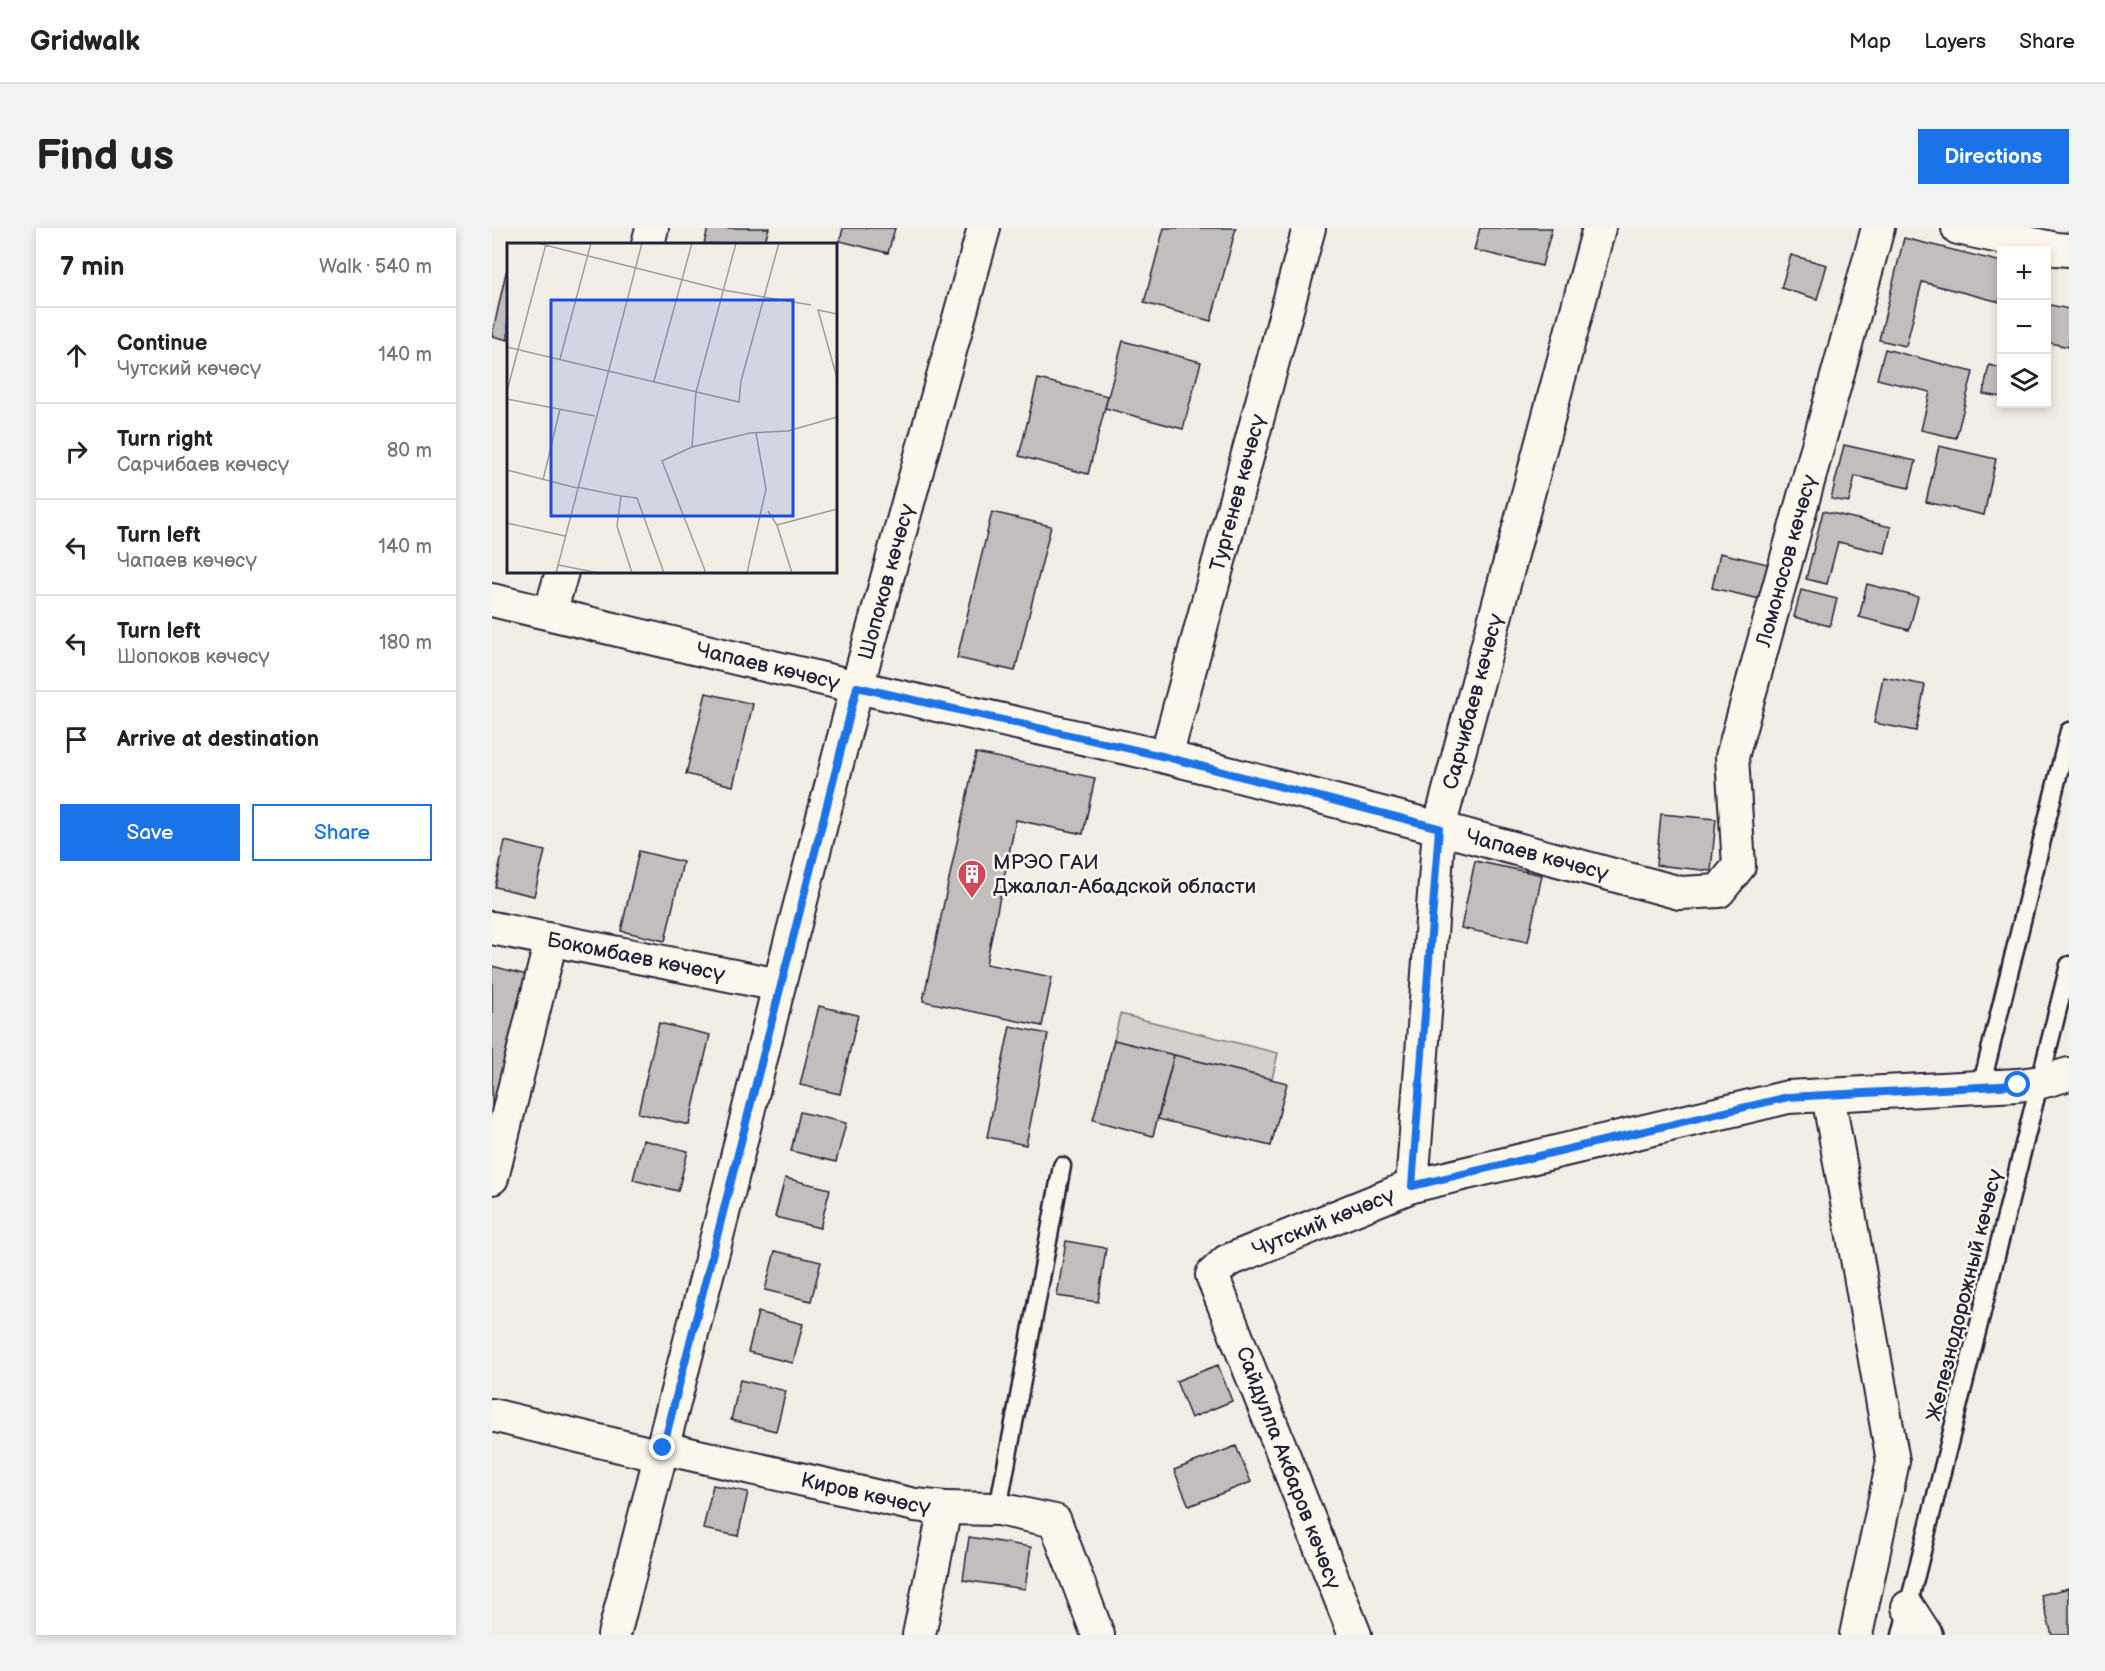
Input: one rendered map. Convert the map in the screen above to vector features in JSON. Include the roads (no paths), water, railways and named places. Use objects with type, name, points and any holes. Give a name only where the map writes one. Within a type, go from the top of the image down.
[{"type":"street","points":[[648,243],[652,228]]},
{"type":"street","name":"Шопоков көчөсү","points":[[614,1635],[857,687],[984,228]]},
{"type":"street","name":"Тургенев көчөсү","points":[[1166,757],[1308,228]]},
{"type":"street","name":"Сарчибаев көчөсү","points":[[1412,1186],[1439,828],[1599,228]]},
{"type":"street","name":"Ломоносов көчөсү","points":[[1719,891],[1738,866],[1732,757],[1878,228]]},
{"type":"street","points":[[1958,228],[2069,250]]},
{"type":"street","points":[[550,614],[562,573]]},
{"type":"street","name":"Чапаев көчөсү","points":[[492,600],[857,687],[1166,757],[1680,893],[1719,891]]},
{"type":"street","name":"Бокомбаев көчөсү","points":[[492,928],[779,985]]},
{"type":"street","points":[[492,1178],[551,940]]},
{"type":"street","name":"Чутский көчөсү","points":[[1224,1301],[1212,1275],[1227,1261],[1412,1186],[1788,1097],[1981,1087],[2055,1078]]},
{"type":"street","points":[[1828,1095],[1893,1461],[1856,1635]]},
{"type":"street","name":"Сайдулла Акбаров көчөсү","points":[[1224,1301],[1355,1635]]},
{"type":"street","name":"Киров көчөсү","points":[[492,1415],[915,1505],[945,1508],[919,1635]]},
{"type":"street","points":[[945,1508],[998,1509],[1055,1521],[1098,1635]]},
{"type":"street","points":[[1904,1621],[1926,1635]]},
{"type":"lane","points":[[1981,1087],[2069,731]]},
{"type":"lane","name":"Железнодорожный көчөсү","points":[[1904,1621],[2055,1078],[2069,965]]},
{"type":"lane","points":[[998,1509],[1062,1166]]},
{"type":"place","name":"МРЭО ГАИ Джалал-Абадской области","points":[[972,900]]}]
